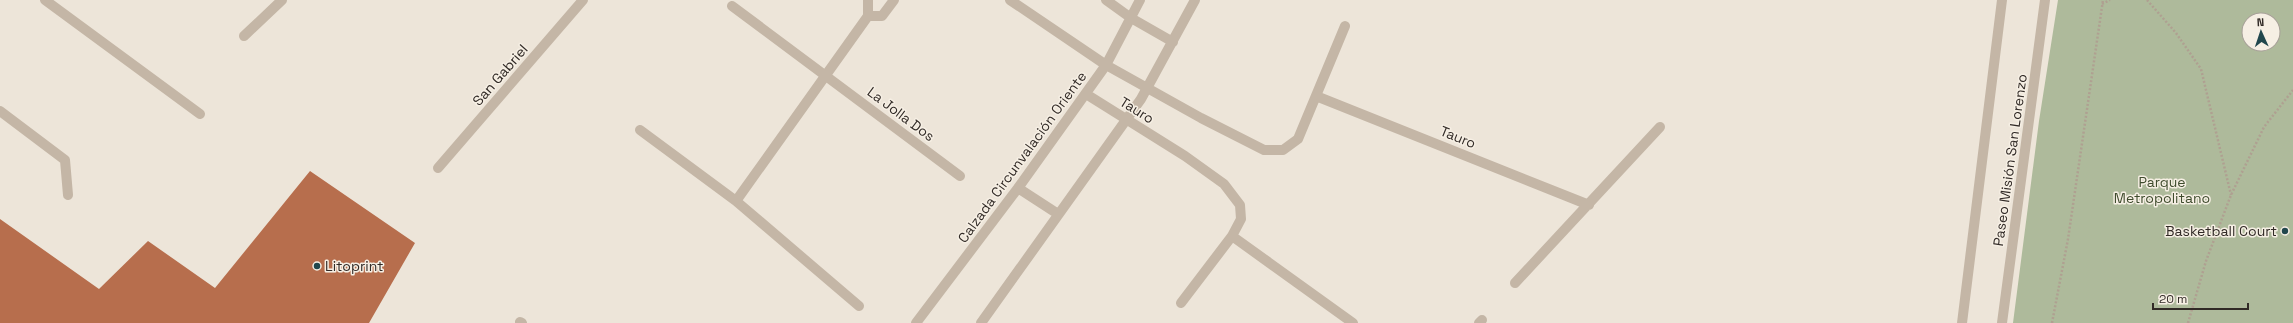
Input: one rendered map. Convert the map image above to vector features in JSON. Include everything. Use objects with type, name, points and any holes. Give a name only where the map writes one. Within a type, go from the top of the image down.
[{"type":"street","points":[[44,0],[200,114]]},
{"type":"street","points":[[244,36],[282,0]]},
{"type":"street","name":"San Gabriel","points":[[438,168],[584,0]]},
{"type":"street","points":[[736,201],[868,16],[868,0]]},
{"type":"street","points":[[868,16],[882,16],[894,0]]},
{"type":"street","name":"Tauro","points":[[1010,0],[1106,65],[1201,118],[1264,150],[1283,150],[1298,139],[1345,26]]},
{"type":"street","points":[[1106,0],[1132,18],[1173,42]]},
{"type":"street","name":"Calzada Circunvalación Oriente","points":[[916,323],[1018,188],[1086,94],[1106,65],[1132,18],[1140,0]]},
{"type":"street","points":[[981,323],[1147,87],[1195,0]]},
{"type":"street","name":"Paseo Misión San Lorenzo","points":[[1962,323],[2002,0]]},
{"type":"street","name":"Paseo Misión San Lorenzo","points":[[2002,323],[2045,0]]},
{"type":"street","name":"La Jolla Dos","points":[[732,6],[960,176]]},
{"type":"street","name":"Tauro","points":[[1086,94],[1125,120],[1185,156],[1224,184],[1240,204],[1241,219],[1232,236],[1181,303]]},
{"type":"street","name":"Tauro","points":[[1316,96],[1590,205]]},
{"type":"street","points":[[0,111],[65,160],[68,195]]},
{"type":"street","points":[[1515,283],[1590,205],[1660,127]]},
{"type":"street","points":[[640,130],[736,201],[859,306]]},
{"type":"street","points":[[1018,188],[1058,214]]},
{"type":"street","points":[[1232,236],[1353,323]]},
{"type":"path","points":[[2052,323],[2068,239],[2103,0]]},
{"type":"path","points":[[2102,4],[2110,0]]},
{"type":"path","points":[[2147,0],[2176,33],[2201,69],[2231,195]]},
{"type":"path","points":[[2188,323],[2206,261],[2231,195],[2264,127],[2293,90]]},
{"type":"green space","name":"Parque Metropolitano","points":[[2058,0],[2293,0],[2293,323],[2013,323],[2039,121]]},
{"type":"building","name":"Litoprint","points":[[310,171],[415,243],[369,323],[0,323],[0,219],[99,289],[148,241],[215,288]]},
{"type":"place","name":"Basketball Court","points":[[2285,231]]},
{"type":"place","name":"Litoprint","points":[[317,266]]}]
